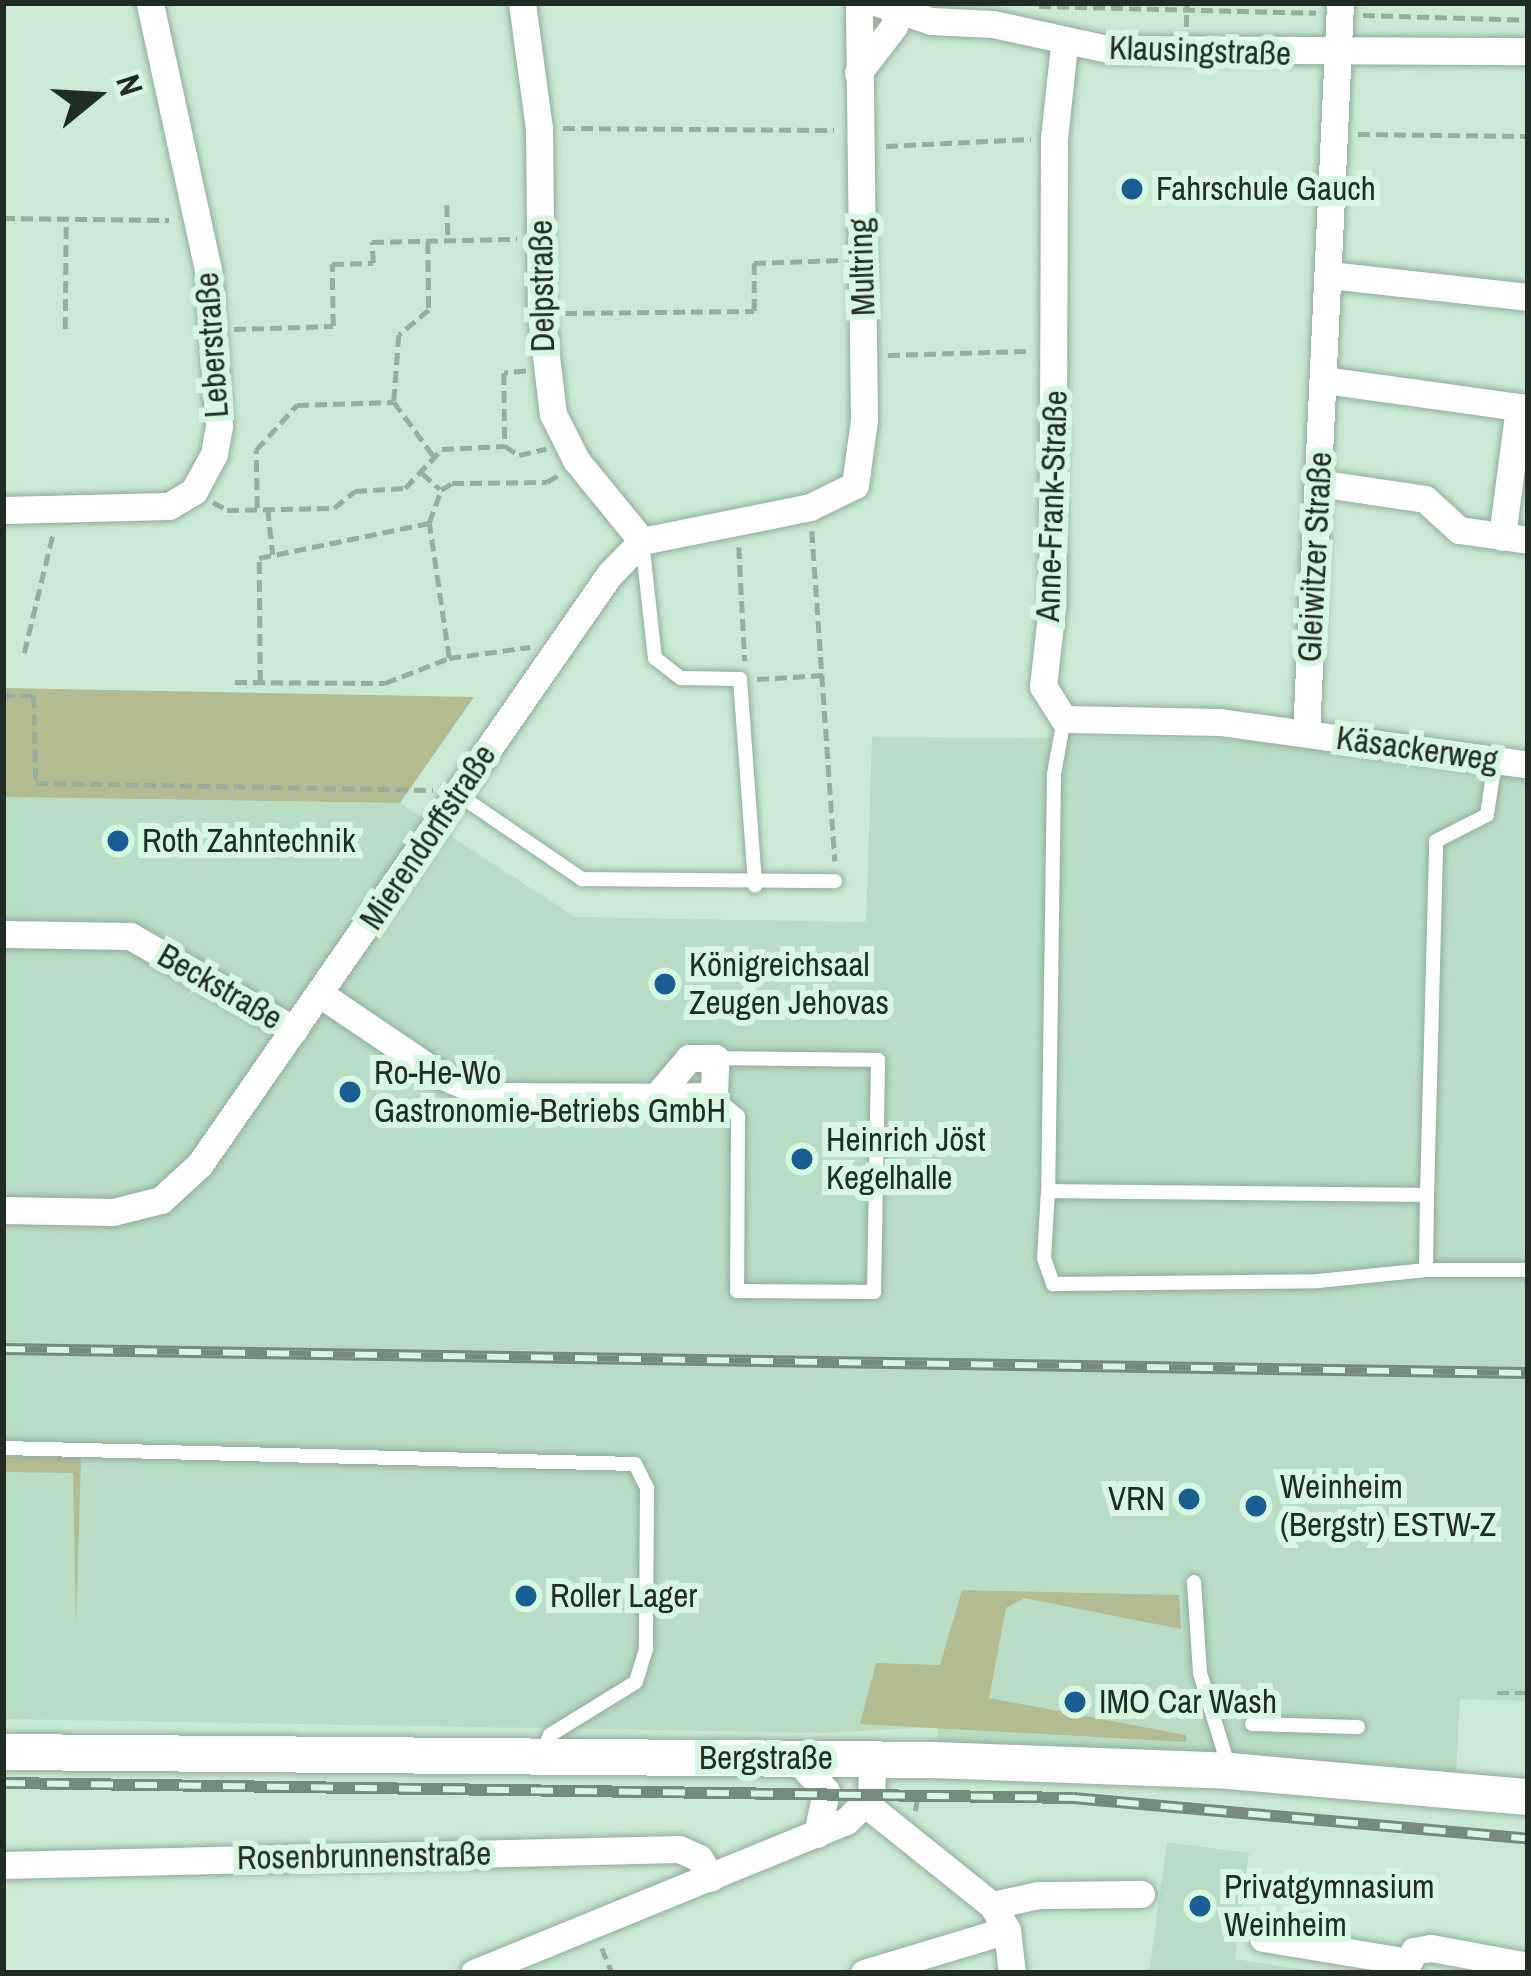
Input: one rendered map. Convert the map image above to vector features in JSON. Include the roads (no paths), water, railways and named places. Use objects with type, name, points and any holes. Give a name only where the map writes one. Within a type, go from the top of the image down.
[{"type":"main road","name":"Bergstraße","points":[[3,1752],[872,1759],[1229,1771],[1528,1797]]},
{"type":"street","name":"Leberstraße","points":[[3,509],[149,511],[194,491],[207,474],[219,426],[214,329],[199,220],[149,3]]},
{"type":"street","name":"Delpstraße","points":[[522,3],[539,128],[544,370],[572,453],[642,541]]},
{"type":"street","name":"Multring","points":[[642,541],[810,507],[855,485],[861,462],[864,356],[860,3]]},
{"type":"street","points":[[858,73],[892,6]]},
{"type":"street","name":"Klausingstraße","points":[[892,6],[993,23],[1064,45],[1338,54],[1528,51]]},
{"type":"street","name":"Gleiwitzer Straße","points":[[1306,733],[1340,9]]},
{"type":"street","name":"Anne-Frank-Straße","points":[[1064,45],[1054,138],[1056,351],[1043,686],[1064,719]]},
{"type":"street","points":[[1329,275],[1528,297]]},
{"type":"street","points":[[1318,483],[1425,499],[1459,530],[1515,539],[1519,407],[1324,380]]},
{"type":"street","name":"Mierendorffstraße","points":[[3,1210],[113,1212],[160,1200],[200,1164],[322,996],[562,643],[642,541]]},
{"type":"street","points":[[1064,719],[1220,722],[1306,733]]},
{"type":"street","name":"Käsackerweg","points":[[1306,733],[1528,765]]},
{"type":"street","name":"Beckstraße","points":[[3,934],[130,936],[294,1030]]},
{"type":"street","points":[[322,996],[438,1075],[490,1096],[656,1097],[715,1096],[716,1058],[689,1058],[656,1097]]},
{"type":"street","points":[[795,1758],[826,1791],[817,1834]]},
{"type":"street","points":[[867,1805],[872,1759]]},
{"type":"street","points":[[474,1973],[817,1834],[867,1805]]},
{"type":"street","points":[[867,1805],[992,1905],[1007,1930],[1012,1973]]},
{"type":"street","name":"Rosenbrunnenstraße","points":[[3,1864],[679,1849],[700,1858],[711,1878]]},
{"type":"street","points":[[992,1905],[1039,1895],[1141,1894]]},
{"type":"street","points":[[864,1973],[1007,1930]]},
{"type":"street","points":[[1263,1938],[1403,1967],[1414,1951],[1441,1962],[1528,1966]]},
{"type":"lane","points":[[642,541],[655,658],[681,678],[740,679],[755,885]]},
{"type":"lane","points":[[1064,719],[1054,774],[1044,1258],[1054,1284],[1318,1280],[1426,1270],[1528,1270]]},
{"type":"lane","points":[[1426,1270],[1436,841],[1487,815],[1495,761]]},
{"type":"lane","points":[[456,793],[582,878],[755,885],[835,881]]},
{"type":"lane","points":[[715,1096],[738,1116],[737,1291],[874,1292],[878,1060],[716,1058]]},
{"type":"lane","points":[[1048,1191],[1427,1195]]},
{"type":"lane","points":[[3,1448],[597,1459],[635,1464],[647,1488],[646,1649],[637,1682],[550,1735],[541,1756]]},
{"type":"lane","points":[[1193,1582],[1200,1673],[1212,1724],[1229,1749],[1229,1771]]},
{"type":"lane","points":[[1252,1724],[1358,1727]]},
{"type":"railway","points":[[3,1349],[1528,1373]]},
{"type":"railway","points":[[3,1783],[1073,1798],[1528,1839]]},
{"type":"place","name":"Fahrschule Gauch","points":[[1132,189]]},
{"type":"place","name":"Roth Zahntechnik","points":[[118,841]]},
{"type":"place","name":"Königreichsaal Zeugen Jehovas","points":[[665,984]]},
{"type":"place","name":"Ro-He-Wo Gastronomie-Betriebs GmbH","points":[[350,1092]]},
{"type":"place","name":"Heinrich Jöst Kegelhalle","points":[[802,1159]]},
{"type":"place","name":"VRN","points":[[1189,1499]]},
{"type":"place","name":"Weinheim (Bergstr) ESTW-Z","points":[[1256,1506]]},
{"type":"place","name":"Roller Lager","points":[[526,1596]]},
{"type":"place","name":"IMO Car Wash","points":[[1075,1702]]},
{"type":"place","name":"Privatgymnasium Weinheim","points":[[1200,1906]]}]
